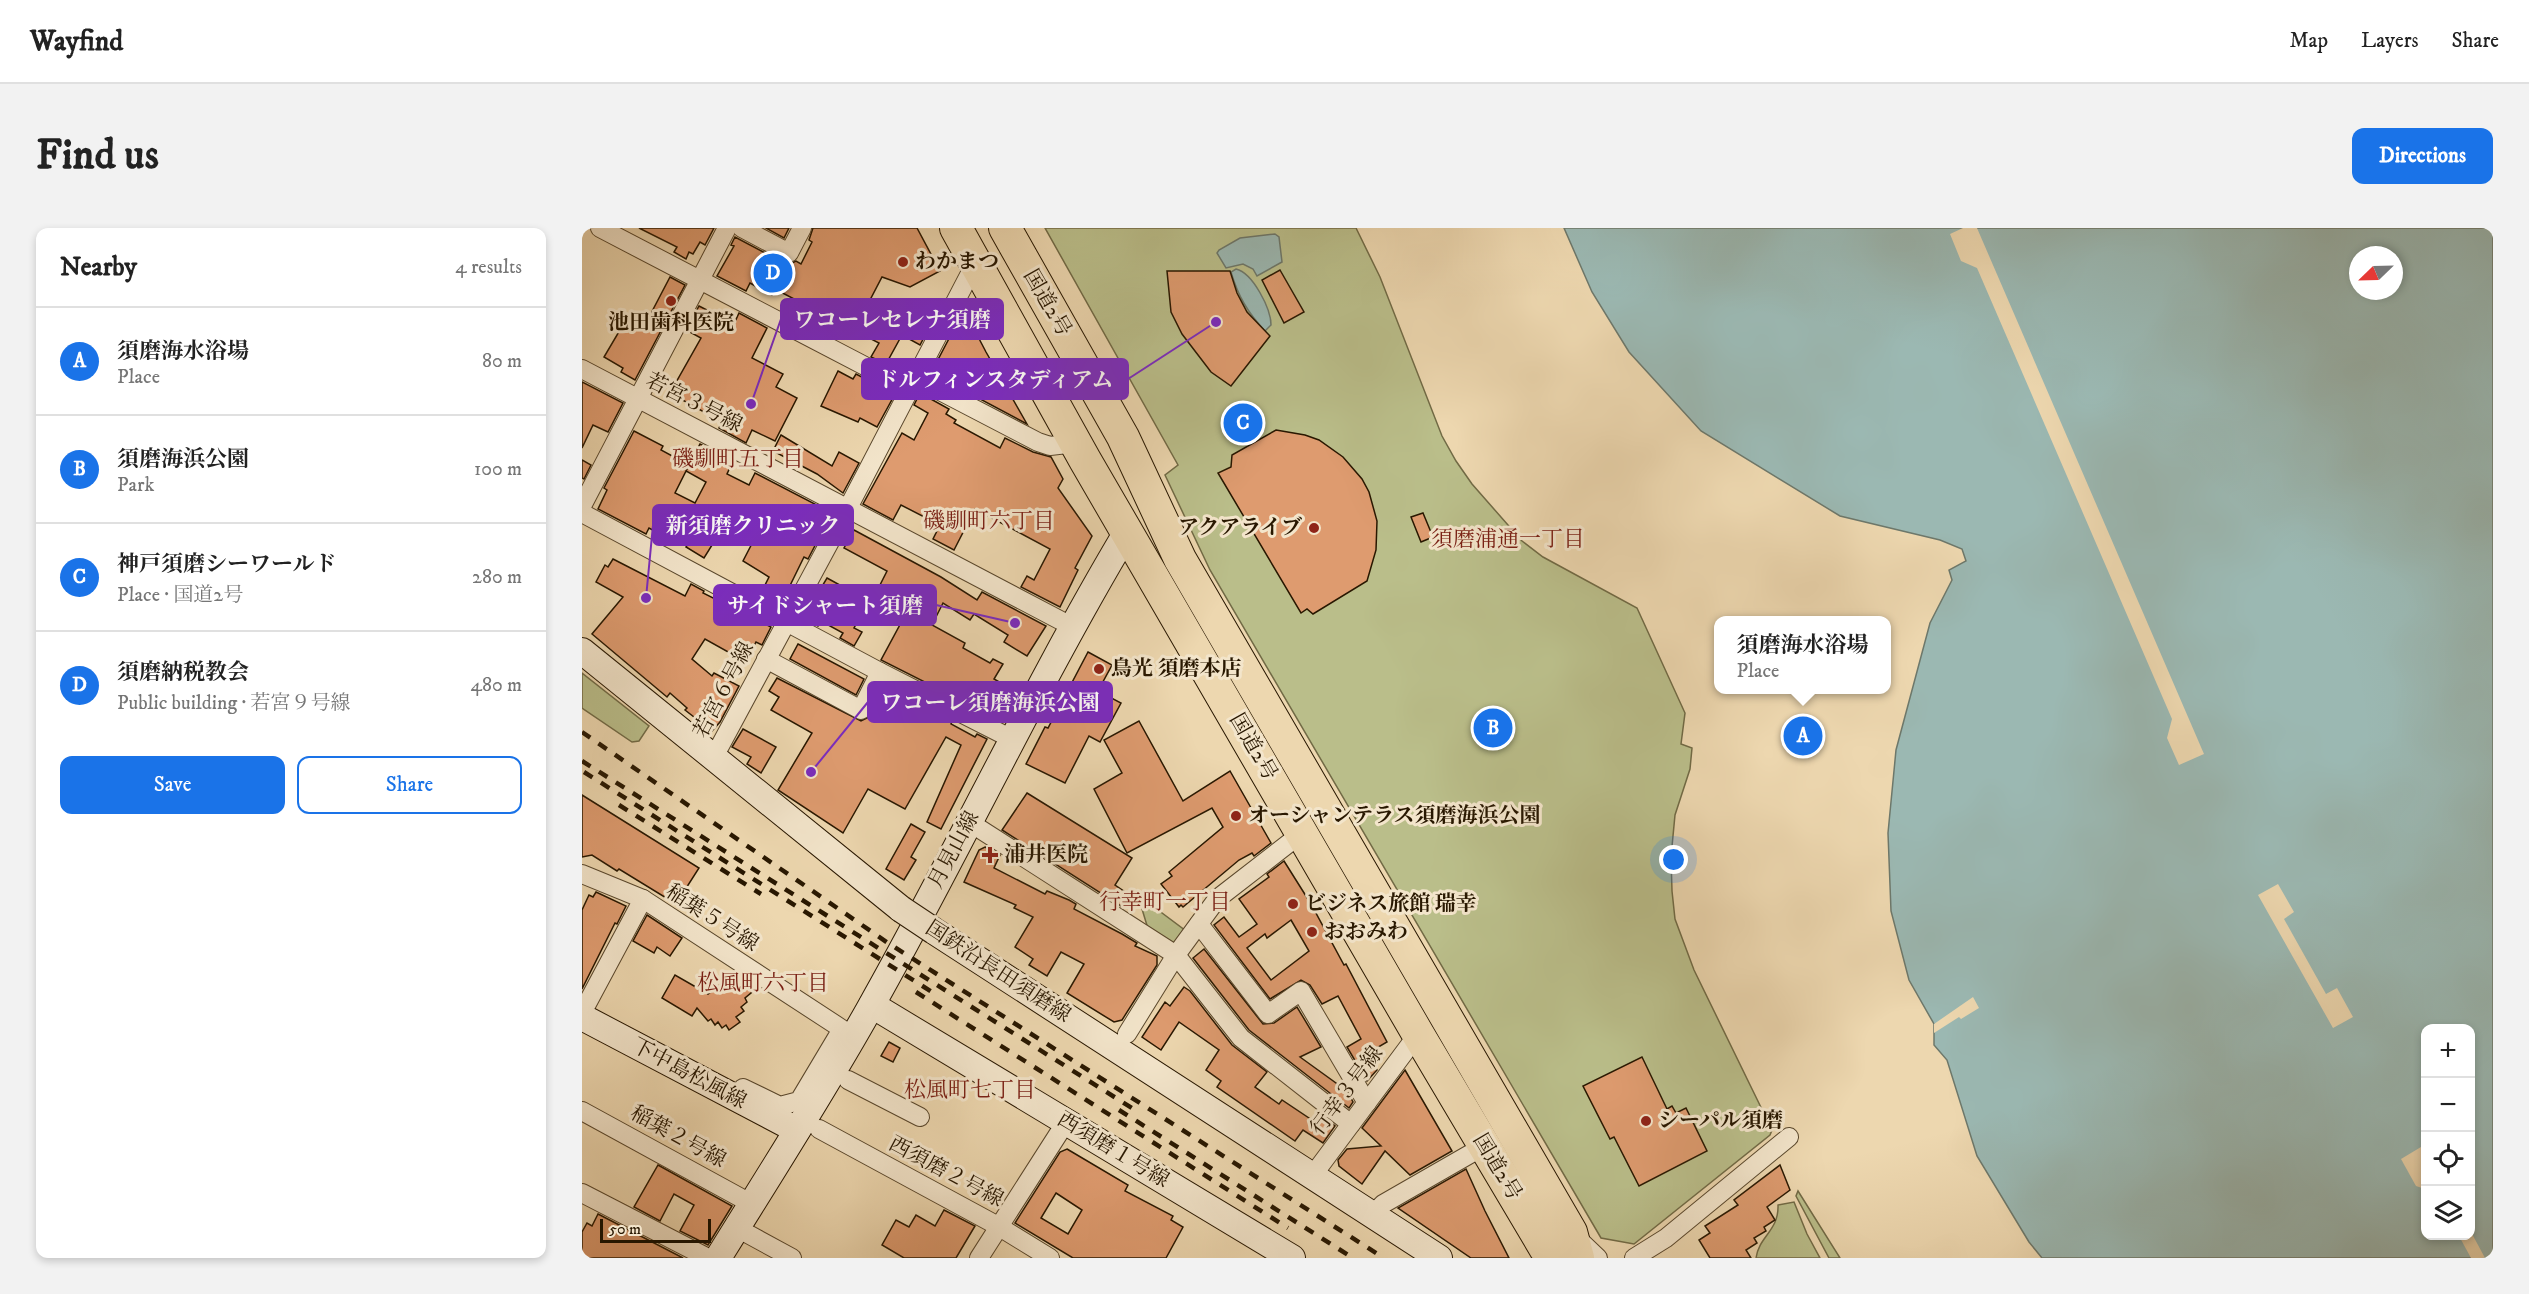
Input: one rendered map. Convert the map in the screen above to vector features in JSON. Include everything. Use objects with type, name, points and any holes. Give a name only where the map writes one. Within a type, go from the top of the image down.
[{"type":"highway","name":"国道2号","points":[[956,228],[1127,532],[1545,1248],[1570,1249]]},
{"type":"highway","name":"国道2号","points":[[1005,228],[1123,437],[1180,559],[1570,1249]]},
{"type":"highway","points":[[1039,288],[1046,321],[1060,351],[1113,443],[1137,500],[1135,515],[1127,532],[1151,536],[1173,544]]},
{"type":"street","points":[[600,228],[701,281],[912,384],[1038,442],[1050,446],[1076,443]]},
{"type":"street","points":[[582,506],[727,228]]},
{"type":"street","points":[[742,228],[789,253],[802,228]]},
{"type":"street","name":"若宮６号線","points":[[714,757],[848,508],[976,262]]},
{"type":"street","name":"若宮３号線","points":[[582,369],[1073,627]]},
{"type":"street","points":[[582,513],[880,672],[1012,739]]},
{"type":"street","name":"月見山線","points":[[718,1258],[753,1204],[808,1130],[815,1104],[872,1005],[1012,739],[1127,532]]},
{"type":"street","name":"国鉄沿長田須磨線","points":[[582,651],[901,909],[1439,1258]]},
{"type":"street","points":[[766,659],[861,710],[880,672]]},
{"type":"street","points":[[969,822],[1176,955],[1241,1038],[1351,1124]]},
{"type":"street","points":[[1127,1034],[1176,955],[1217,899],[1302,833]]},
{"type":"street","name":"稲葉５号線","points":[[582,874],[643,899],[842,1029],[799,1101],[780,1107],[696,1064],[679,1069]]},
{"type":"street","points":[[582,1015],[643,899]]},
{"type":"street","points":[[1199,924],[1268,1014],[1301,992],[1367,1103]]},
{"type":"street","name":"西須磨１号線","points":[[872,1005],[1282,1256]]},
{"type":"street","name":"下中島松風線","points":[[582,1015],[679,1069],[808,1130]]},
{"type":"street","name":"行幸３号線","points":[[1312,1176],[1418,1034]]},
{"type":"street","points":[[848,1080],[920,1117]]},
{"type":"street","name":"稲葉２号線","points":[[582,1111],[753,1204]]},
{"type":"street","points":[[979,1258],[1066,1122]]},
{"type":"street","name":"西須磨２号線","points":[[808,1130],[998,1226],[1050,1258]]},
{"type":"street","points":[[1634,1258],[1666,1238],[1789,1137]]},
{"type":"street","points":[[1373,1214],[1383,1204],[1485,1146]]},
{"type":"street","points":[[582,1193],[708,1258]]},
{"type":"street","points":[[737,1228],[792,1258]]},
{"type":"street","points":[[1570,1249],[1598,1258]]},
{"type":"green space","points":[[1045,228],[1356,228],[1380,277],[1442,436],[1472,484],[1522,541],[1543,557],[1637,608],[1685,713],[1681,744],[1692,748],[1690,769],[1675,815],[1671,857],[1675,919],[1694,970],[1772,1130],[1770,1135],[1634,1244],[1601,1238],[1210,570],[1165,475],[1178,465]]},
{"type":"green space","points":[[582,673],[649,726],[639,741],[632,742],[582,708]]},
{"type":"green space","points":[[1150,904],[1186,931],[1178,942],[1166,944],[1149,932],[1142,909]]},
{"type":"green space","points":[[1798,1191],[1840,1258],[1829,1258],[1796,1196]]},
{"type":"green space","points":[[1794,1202],[1820,1258],[1756,1258],[1761,1244],[1775,1221],[1778,1205]]},
{"type":"water","points":[[1564,228],[2493,228],[2493,1258],[2042,1258],[2029,1242],[1977,1156],[1947,1060],[1934,1045],[1934,1024],[1909,980],[1891,911],[1888,833],[1896,750],[1930,623],[1952,580],[1949,570],[1966,561],[1962,549],[1940,540],[1840,516],[1701,431],[1629,352],[1592,292]]},
{"type":"water","points":[[1275,234],[1279,237],[1282,262],[1257,276],[1253,269],[1243,264],[1226,268],[1217,253],[1240,238]]},
{"type":"water","points":[[1236,269],[1249,277],[1260,292],[1268,310],[1271,325],[1265,331],[1240,296],[1231,272]]},
{"type":"pier","points":[[1963,228],[1977,228],[2204,754],[2179,765],[2167,738],[2172,719],[1977,268],[1961,261],[1950,234]]},
{"type":"pier","points":[[2278,884],[2294,912],[2284,919],[2326,994],[2337,988],[2353,1017],[2333,1028],[2258,895]]},
{"type":"pier","points":[[1973,997],[1979,1008],[1961,1019],[1959,1017],[1934,1033],[1934,1024]]},
{"type":"pier","points":[[2421,1147],[2421,1188],[2416,1186],[2401,1159]]},
{"type":"pier","points":[[2475,1239],[2485,1258],[2471,1258],[2461,1240]]},
{"type":"building","points":[[639,228],[714,228],[705,245],[700,242],[693,254],[689,252],[686,259],[674,252],[677,247]]},
{"type":"building","points":[[766,228],[789,228],[784,238]]},
{"type":"building","points":[[813,228],[917,228],[940,271],[910,287],[882,277],[869,302],[894,315],[896,310],[929,328],[920,345],[902,335],[886,364],[871,357],[879,343],[775,289],[772,295],[750,283],[746,291],[717,276],[734,246],[731,245],[735,237],[784,263],[790,264],[796,261],[801,264],[812,242],[809,240]]},
{"type":"building","points":[[1280,270],[1304,312],[1284,323],[1262,280]]},
{"type":"building","points":[[1167,271],[1230,271],[1237,293],[1247,312],[1270,336],[1231,386],[1211,372],[1182,334],[1171,312]]},
{"type":"building","points":[[670,277],[685,285],[635,380],[621,372],[623,368],[604,357],[620,330],[617,328],[624,315],[631,318],[634,312],[648,319]]},
{"type":"building","points":[[699,306],[734,324],[739,313],[767,328],[752,358],[783,374],[776,387],[797,398],[775,441],[752,430],[746,443],[719,428],[722,422],[670,393],[701,338],[686,330]]},
{"type":"building","points":[[964,310],[986,352],[1027,424],[931,373]]},
{"type":"building","points":[[838,371],[853,379],[856,374],[895,394],[877,427],[860,418],[858,422],[821,406]]},
{"type":"building","points":[[582,382],[623,403],[608,432],[593,425],[582,448]]},
{"type":"building","points":[[920,393],[949,409],[946,414],[956,420],[954,423],[1000,448],[1005,438],[1033,452],[1051,457],[1063,479],[1058,488],[1092,536],[1075,568],[1078,570],[1060,607],[1021,587],[1027,576],[1034,580],[1050,549],[975,509],[954,550],[933,539],[940,525],[901,505],[893,520],[863,504],[902,433],[914,440],[928,413],[914,405]]},
{"type":"building","name":"アクアライブ","points":[[1276,430],[1319,440],[1343,457],[1362,479],[1369,492],[1377,521],[1376,550],[1367,581],[1313,614],[1307,609],[1301,613],[1218,473],[1231,467],[1232,455]]},
{"type":"building","points":[[634,431],[663,446],[661,450],[689,465],[686,471],[700,444],[733,461],[727,474],[749,485],[755,473],[832,513],[808,559],[804,557],[780,606],[760,595],[769,577],[743,561],[758,532],[752,530],[754,527],[726,512],[715,535],[717,537],[704,558],[686,547],[689,542],[665,529],[662,535],[649,528],[646,534],[598,509],[607,490],[604,488]],"holes":[[[686,471],[706,482],[695,503],[675,493]]]},
{"type":"building","points":[[781,435],[832,466],[839,452],[859,463],[843,493],[817,474],[773,451]]},
{"type":"building","points":[[582,460],[591,465],[584,479],[582,478]]},
{"type":"building","points":[[1423,513],[1433,537],[1421,542],[1411,517]]},
{"type":"building","points":[[854,530],[941,577],[977,600],[982,592],[1046,626],[1027,656],[1004,642],[1008,635],[974,614],[970,620],[943,603],[932,625],[965,643],[963,648],[990,663],[993,659],[1003,664],[994,679],[1015,691],[996,718],[881,660],[910,606],[878,589],[887,571],[844,548]]},
{"type":"building","points":[[613,559],[685,596],[691,584],[704,591],[703,593],[771,627],[762,645],[756,642],[746,662],[705,639],[692,659],[712,676],[714,673],[739,686],[720,722],[712,731],[685,710],[687,708],[670,693],[667,697],[592,634],[623,597],[596,582],[605,565],[608,567]]},
{"type":"building","points":[[827,578],[869,601],[854,628],[862,632],[854,646],[840,638],[843,633],[821,621],[818,626],[803,618]]},
{"type":"building","points":[[798,644],[864,679],[856,695],[790,659]]},
{"type":"building","points":[[1088,652],[1112,665],[1098,691],[1121,703],[1100,742],[1089,736],[1065,783],[1026,764],[1045,727],[1048,728]]},
{"type":"building","points":[[777,678],[861,721],[871,716],[885,687],[952,721],[951,724],[975,737],[977,734],[987,739],[941,829],[927,822],[961,745],[946,737],[905,809],[868,789],[843,833],[778,790],[812,733],[771,710],[779,697],[769,691]]},
{"type":"building","points":[[1139,721],[1183,801],[1230,771],[1271,843],[1254,856],[1252,853],[1239,860],[1183,907],[1181,905],[1179,907],[1161,884],[1172,876],[1169,872],[1223,827],[1212,808],[1127,853],[1094,789],[1122,773],[1104,740]]},
{"type":"building","points":[[743,729],[776,747],[761,773],[747,764],[751,757],[732,747]]},
{"type":"building","points":[[1027,793],[1132,858],[1115,885],[1131,896],[1124,908],[1002,830]]},
{"type":"building","points":[[582,795],[699,868],[676,904],[592,855],[582,857]]},
{"type":"building","points":[[911,824],[925,832],[911,857],[916,860],[904,880],[886,869]]},
{"type":"building","points":[[985,847],[1000,855],[994,868],[1045,894],[1047,891],[1069,900],[1076,904],[1074,909],[1137,943],[1135,946],[1157,956],[1157,965],[1122,1020],[1114,1022],[1067,993],[1084,964],[1061,952],[1047,976],[1029,965],[1033,959],[1015,947],[1033,917],[1014,908],[1016,905],[964,882],[979,850]]},
{"type":"building","points":[[1284,861],[1311,904],[1344,965],[1346,964],[1387,1042],[1368,1053],[1377,1070],[1367,1081],[1347,1047],[1361,1039],[1338,996],[1322,1004],[1310,985],[1301,980],[1270,999],[1214,925],[1224,917],[1239,937],[1257,924],[1239,899],[1269,877],[1267,874]],"holes":[[[1291,920],[1309,951],[1271,980],[1247,948],[1265,934],[1267,938]]]},
{"type":"building","points":[[596,892],[626,906],[582,989],[582,910],[589,895],[593,897]]},
{"type":"building","points":[[647,915],[682,938],[670,956],[657,947],[654,953],[633,941]]},
{"type":"building","points":[[1204,949],[1263,1024],[1274,1023],[1297,1007],[1321,1047],[1300,1057],[1347,1091],[1353,1102],[1349,1108],[1249,1030],[1193,958]]},
{"type":"building","points":[[735,973],[757,988],[745,998],[747,1002],[741,1007],[744,1011],[736,1017],[740,1022],[729,1030],[726,1025],[722,1028],[718,1022],[715,1025],[711,1019],[708,1021],[697,1008],[692,1016],[662,998],[675,975],[708,994]]},
{"type":"building","points":[[1184,987],[1190,991],[1232,1045],[1267,1072],[1255,1087],[1279,1104],[1282,1100],[1318,1124],[1323,1116],[1335,1126],[1323,1143],[1303,1130],[1295,1141],[1217,1087],[1221,1081],[1206,1070],[1219,1050],[1179,1022],[1161,1050],[1142,1037],[1165,1002],[1170,1006]]},
{"type":"building","points":[[889,1042],[900,1048],[893,1062],[881,1056]]},
{"type":"building","name":"シーパル須磨","points":[[1642,1057],[1667,1109],[1672,1106],[1676,1113],[1686,1108],[1707,1151],[1639,1186],[1614,1137],[1610,1139],[1583,1086]]},
{"type":"building","points":[[1405,1070],[1452,1151],[1410,1175],[1385,1151],[1362,1184],[1339,1166],[1338,1160],[1347,1149],[1381,1146],[1362,1128]]},
{"type":"building","points":[[1067,1149],[1128,1185],[1125,1191],[1173,1216],[1171,1220],[1183,1227],[1166,1258],[1073,1258],[1015,1223],[1060,1152]],"holes":[[[1056,1193],[1082,1210],[1068,1234],[1041,1218]]]},
{"type":"building","points":[[658,1165],[732,1206],[708,1245],[680,1231],[694,1205],[674,1194],[660,1221],[634,1207]]},
{"type":"building","points":[[1780,1165],[1790,1190],[1767,1207],[1775,1220],[1764,1227],[1766,1231],[1754,1238],[1757,1243],[1746,1250],[1751,1258],[1710,1258],[1699,1240],[1710,1233],[1705,1226],[1738,1205],[1734,1200]]},
{"type":"building","points":[[1466,1169],[1509,1258],[1471,1258],[1398,1208]]},
{"type":"building","points":[[944,1210],[975,1226],[956,1258],[904,1258],[882,1245],[896,1220],[909,1227],[916,1215],[935,1226]]},
{"type":"building","points":[[598,1214],[683,1258],[582,1258],[582,1232],[587,1223],[592,1226]]},
{"type":"railway","points":[[582,732],[888,943],[1384,1258]]},
{"type":"railway","points":[[582,761],[1135,1110]]},
{"type":"railway","points":[[584,772],[932,992]]},
{"type":"railway","points":[[619,805],[761,894]]},
{"type":"railway","points":[[916,992],[1288,1228]]},
{"type":"railway","points":[[1119,1110],[1353,1258]]},
{"type":"place","name":"わかまつ","points":[[903,262]]},
{"type":"place","name":"須磨納税教会","points":[[773,273]]},
{"type":"place","name":"池田歯科医院","points":[[671,301]]},
{"type":"place","name":"ドルフィンスタディアム","points":[[1216,322]]},
{"type":"place","name":"ワコーレセレナ須磨","points":[[751,404]]},
{"type":"place","name":"神戸須磨シーワールド","points":[[1243,423]]},
{"type":"place","name":"アクアライブ","points":[[1314,528]]},
{"type":"place","name":"新須磨クリニック","points":[[646,598]]},
{"type":"place","name":"サイドシャート須磨","points":[[1015,623]]},
{"type":"place","name":"鳥光 須磨本店","points":[[1099,669]]},
{"type":"place","name":"須磨海浜公園","points":[[1493,728]]},
{"type":"place","name":"須磨海水浴場","points":[[1803,736]]},
{"type":"place","name":"ワコーレ須磨海浜公園","points":[[811,772]]},
{"type":"place","name":"オーシャンテラス須磨海浜公園","points":[[1236,816]]},
{"type":"place","name":"浦井医院","points":[[990,855]]},
{"type":"place","name":"ビジネス旅館 瑞幸","points":[[1293,904]]},
{"type":"place","name":"おおみわ","points":[[1312,932]]},
{"type":"place","name":"シーパル須磨","points":[[1646,1121]]},
{"type":"district","name":"磯馴町五丁目","points":[[738,459]]},
{"type":"district","name":"磯馴町六丁目","points":[[989,521]]},
{"type":"district","name":"須磨浦通一丁目","points":[[1508,539]]},
{"type":"district","name":"行幸町一丁目","points":[[1165,902]]},
{"type":"district","name":"松風町六丁目","points":[[763,983]]},
{"type":"district","name":"松風町七丁目","points":[[970,1090]]}]
